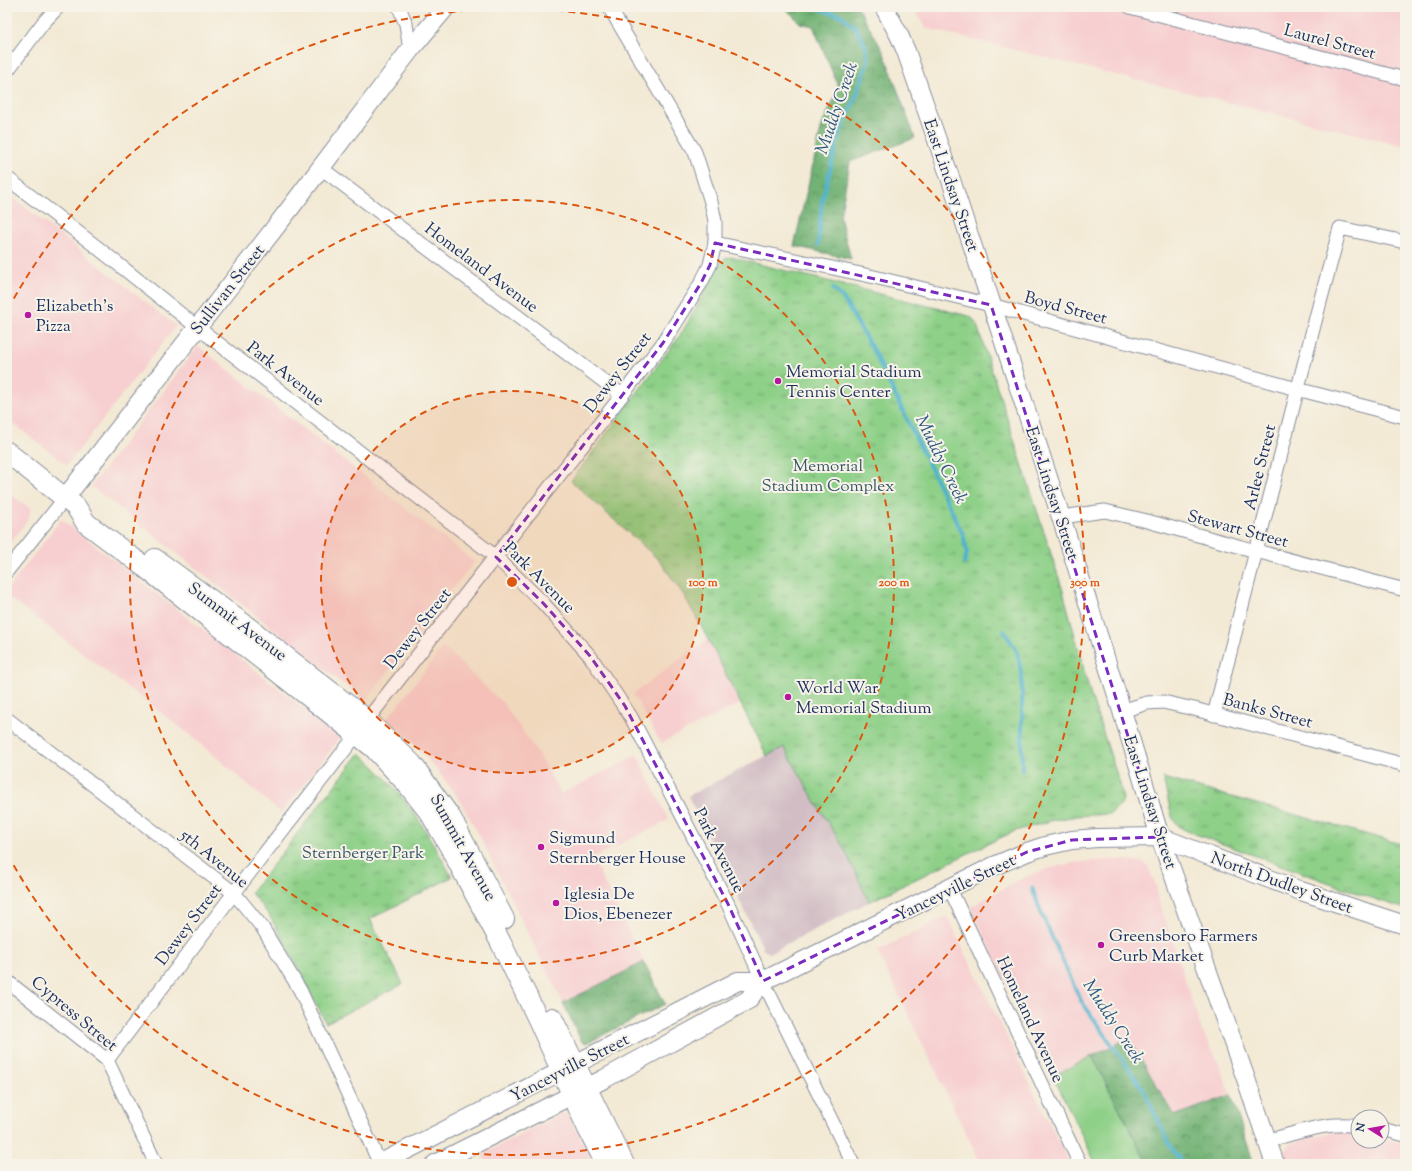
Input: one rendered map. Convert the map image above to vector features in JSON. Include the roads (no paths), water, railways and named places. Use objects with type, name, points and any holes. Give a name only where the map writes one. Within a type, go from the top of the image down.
[{"type":"main road","name":"Summit Avenue","points":[[7,452],[70,503],[91,511],[118,529],[135,544],[241,622],[362,727],[412,764],[451,818],[525,961],[579,1092],[606,1164]]},
{"type":"main road","name":"Summit Avenue","points":[[579,1092],[624,1164]]},
{"type":"street","points":[[7,71],[43,23],[58,7]]},
{"type":"street","points":[[399,7],[406,24],[410,50]]},
{"type":"street","name":"Sullivan Street","points":[[7,571],[70,503],[197,327],[321,168],[410,50],[446,7]]},
{"type":"street","name":"Dewey Street","points":[[107,1060],[362,727],[663,343],[701,283],[710,265],[715,243],[715,221],[711,202],[695,152],[609,7]]},
{"type":"street","name":"East Lindsay Street","points":[[884,7],[906,52],[952,184],[1061,517],[1160,837],[1274,1164]]},
{"type":"street","name":"Laurel Street","points":[[1130,7],[1405,79]]},
{"type":"street","name":"Homeland Avenue","points":[[321,168],[622,396]]},
{"type":"street","name":"Park Avenue","points":[[7,178],[197,327],[496,557],[543,603],[585,650],[625,706],[728,904],[763,981],[853,1164]]},
{"type":"street","name":"Arlee Street","points":[[1214,714],[1297,389],[1340,228],[1405,242]]},
{"type":"street","name":"Boyd Street","points":[[715,243],[870,276],[991,305],[1405,417]]},
{"type":"street","name":"Stewart Street","points":[[1061,517],[1105,511],[1148,521],[1256,552],[1405,590]]},
{"type":"street","name":"Banks Street","points":[[1122,711],[1148,703],[1163,702],[1214,714],[1405,765]]},
{"type":"street","name":"5th Avenue","points":[[7,719],[234,893],[262,926],[300,990],[380,1164]]},
{"type":"street","name":"Yanceyville Street","points":[[435,1164],[579,1092],[748,1000],[763,981],[994,866],[1045,846],[1072,840],[1160,837]]},
{"type":"street","name":"North Dudley Street","points":[[1160,837],[1302,891],[1405,925]]},
{"type":"street","name":"Homeland Avenue","points":[[950,889],[1080,1164]]},
{"type":"street","name":"Cypress Street","points":[[7,981],[107,1060],[156,1164]]},
{"type":"street","name":"Yanceyville Street","points":[[380,1164],[738,981],[763,981]]},
{"type":"street","points":[[1267,1141],[1311,1128],[1350,1125]]},
{"type":"street","points":[[1390,1131],[1405,1135]]},
{"type":"waterway","name":"Muddy Creek","points":[[814,7],[842,16],[856,28],[866,47],[868,61],[856,97],[839,135],[822,201],[818,245]]},
{"type":"waterway","name":"Muddy Creek","points":[[833,289],[843,298],[874,352],[963,534],[967,553],[964,563]]},
{"type":"waterway","name":"Muddy Creek","points":[[1004,631],[1017,651],[1022,677],[1022,770]]},
{"type":"waterway","name":"Muddy Creek","points":[[1032,888],[1042,915],[1080,999],[1143,1089],[1171,1147],[1183,1164]]},
{"type":"place","name":"Elizabeth's Pizza","points":[[28,315]]},
{"type":"place","name":"Memorial Stadium Tennis Center","points":[[778,381]]},
{"type":"place","name":"World War Memorial Stadium","points":[[788,697]]},
{"type":"place","name":"Sigmund Sternberger House","points":[[541,847]]},
{"type":"place","name":"Iglesia De Dios, Ebenezer","points":[[556,903]]},
{"type":"place","name":"Greensboro Farmers Curb Market","points":[[1101,945]]},
{"type":"park label","name":"Memorial Stadium Complex","points":[[828,475]]},
{"type":"park label","name":"Sternberger Park","points":[[363,852]]}]
